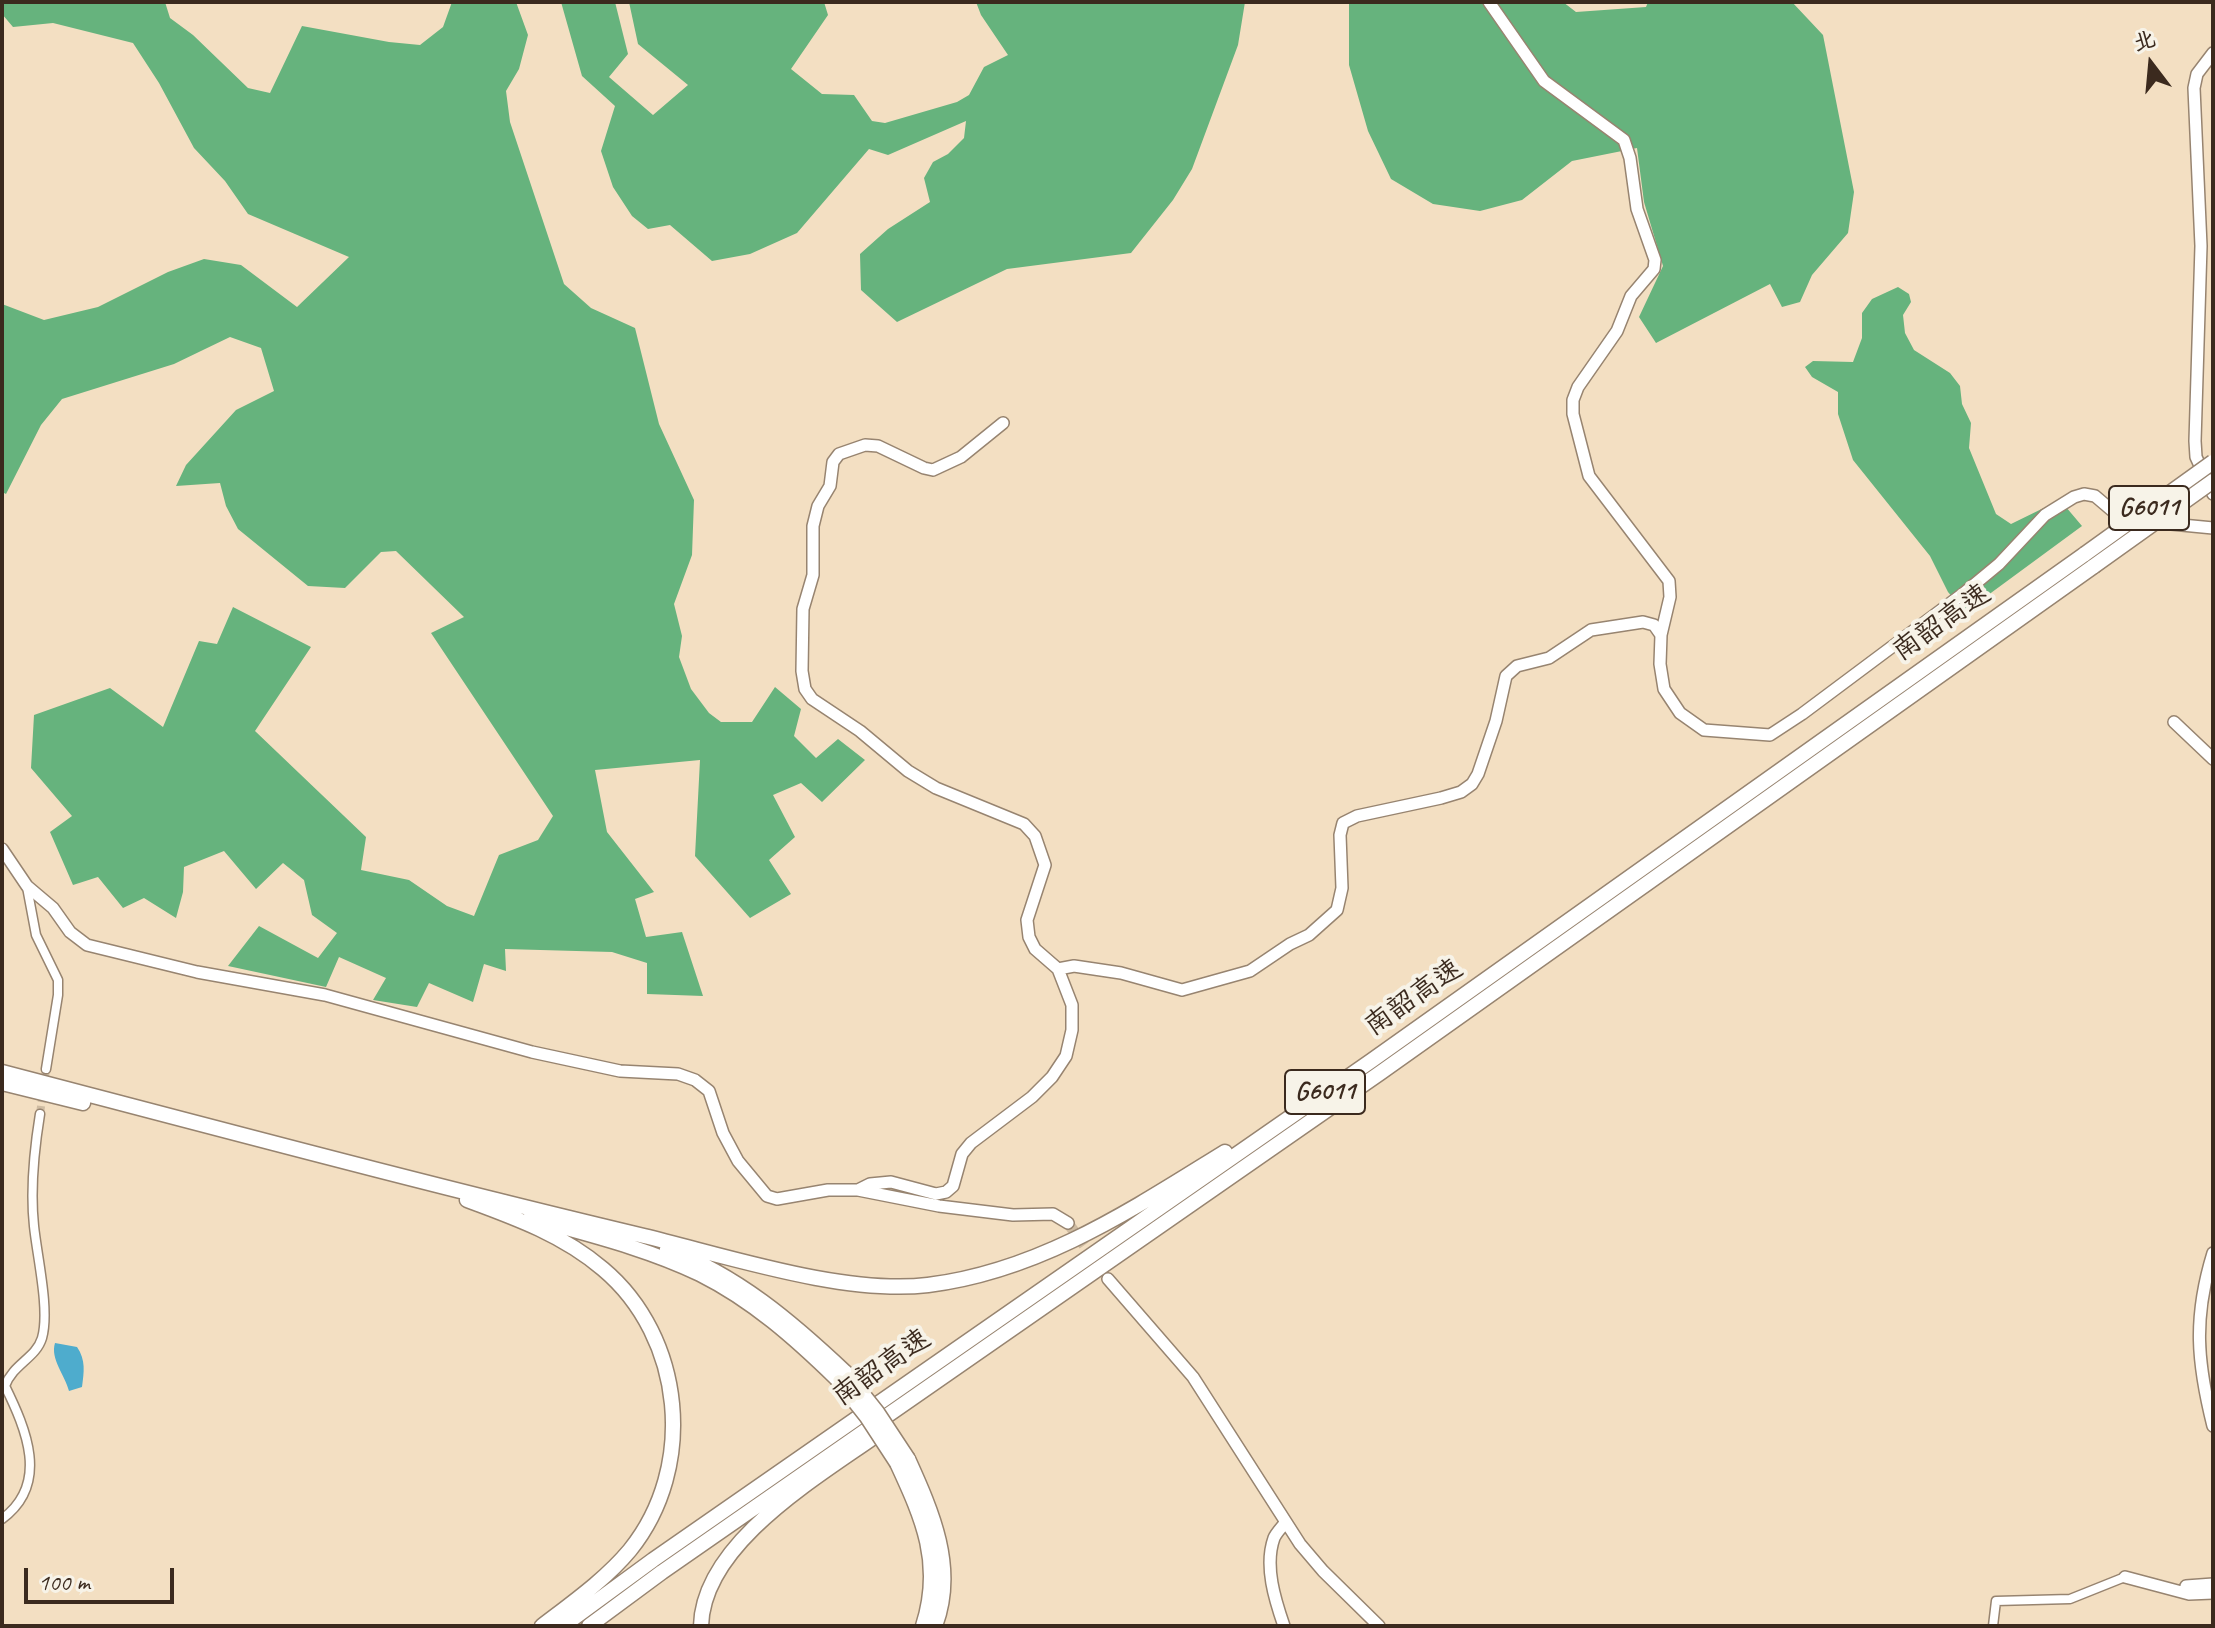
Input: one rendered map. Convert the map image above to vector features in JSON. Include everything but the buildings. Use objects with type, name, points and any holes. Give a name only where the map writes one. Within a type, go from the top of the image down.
[{"type":"highway","name":"南韶高速","points":[[589,1626],[662,1572],[1380,1073],[2089,560],[2213,462]]},
{"type":"highway","name":"南韶高速","points":[[563,1626],[653,1560],[2089,560],[2213,481]]},
{"type":"highway","points":[[2,1072],[615,1229],[789,1271],[886,1286],[924,1285],[988,1275],[1085,1236],[1371,1061]]},
{"type":"highway","points":[[2,1083],[467,1200],[612,1241],[699,1274],[771,1319],[841,1376]]},
{"type":"highway","points":[[467,1200],[546,1232],[575,1248],[605,1271],[623,1289],[656,1339],[672,1402],[674,1437],[668,1478],[651,1518],[630,1550],[587,1592],[542,1626]]},
{"type":"highway","points":[[615,1229],[679,1253],[766,1302],[800,1329],[841,1376],[927,1500],[940,1541],[944,1580],[941,1612],[935,1626]]},
{"type":"highway","points":[[701,1626],[708,1591],[723,1561],[747,1533],[787,1500],[984,1357],[1055,1299]]},
{"type":"highway","points":[[902,1461],[928,1540],[933,1572],[931,1601],[923,1626]]},
{"type":"street","points":[[1489,2],[1544,81],[1624,140],[1630,158],[1637,209],[1655,260],[1654,269],[1631,296],[1617,331],[1578,387],[1573,400],[1573,414],[1589,476],[1669,581],[1670,597],[1661,635],[1660,664],[1664,689],[1680,713],[1704,730],[1770,735],[1964,593],[1999,564],[2045,515],[2074,497],[2084,494],[2095,496],[2115,513],[2161,523],[2213,528]]},
{"type":"street","points":[[2213,53],[2197,74],[2194,88],[2201,246],[2195,441],[2196,457],[2213,494]]},
{"type":"street","points":[[858,1190],[870,1184],[891,1182],[936,1194],[946,1192],[953,1186],[962,1154],[971,1143],[1032,1097],[1052,1077],[1066,1056],[1072,1030],[1072,1005],[1058,969],[1035,949],[1029,937],[1027,920],[1045,865],[1035,836],[1024,824],[948,793],[908,771],[860,731],[812,699],[805,689],[802,671],[803,609],[813,575],[813,526],[818,506],[830,486],[833,462],[839,454],[865,445],[878,446],[933,470],[961,457],[1003,423]]},
{"type":"street","points":[[1058,969],[1074,966],[1121,973],[1182,990],[1235,976],[1262,965],[1290,944],[1309,935],[1337,910],[1342,888],[1340,835],[1343,823],[1357,816],[1461,792],[1472,784],[1496,721],[1506,676],[1517,666],[1549,658],[1591,630],[1643,622],[1654,625],[1661,635]]},
{"type":"street","points":[[2174,722],[2213,759]]},
{"type":"street","points":[[2,849],[27,886],[53,908],[70,932],[87,945],[184,969],[325,995],[532,1052],[620,1071],[678,1074],[695,1080],[709,1091],[723,1133],[738,1161],[767,1196],[777,1199],[828,1190],[858,1190],[939,1206],[1013,1215],[1053,1214],[1068,1223]]},
{"type":"street","points":[[27,886],[36,935],[58,980],[46,1069]]},
{"type":"street","points":[[2,1519],[25,1492],[31,1477],[26,1432],[5,1386],[10,1372],[34,1352],[42,1338],[42,1281],[32,1198],[40,1114]]},
{"type":"street","points":[[2213,1253],[2200,1309],[2198,1339],[2213,1426]]},
{"type":"street","points":[[1108,1279],[1193,1377],[1256,1472],[1285,1523],[1323,1571],[1379,1626]]},
{"type":"street","points":[[1284,1626],[1271,1583],[1271,1558],[1274,1538],[1285,1523]]},
{"type":"street","points":[[1993,1626],[1996,1601],[2070,1599],[2125,1577],[2190,1587],[2213,1584]]},
{"type":"street","points":[[2125,1577],[2189,1594],[2213,1593]]},
{"type":"green space","points":[[2,2],[165,2],[170,18],[193,35],[248,88],[270,93],[302,26],[420,45],[443,27],[452,2],[516,2],[528,35],[519,69],[506,91],[510,122],[564,284],[591,308],[635,328],[659,424],[694,500],[692,555],[674,604],[682,636],[679,657],[691,689],[709,713],[721,722],[752,722],[775,687],[801,709],[794,736],[816,758],[838,739],[865,760],[822,802],[801,783],[773,795],[795,837],[769,860],[791,894],[750,918],[695,856],[700,760],[595,770],[607,832],[654,892],[635,899],[646,937],[682,932],[703,996],[647,994],[647,963],[612,952],[505,949],[506,971],[484,964],[473,1002],[429,983],[417,1007],[373,1000],[386,978],[339,957],[326,987],[228,966],[259,926],[318,958],[337,933],[312,915],[304,880],[283,863],[256,889],[224,851],[184,867],[183,892],[176,918],[144,898],[123,908],[98,877],[73,885],[50,832],[72,816],[31,768],[34,715],[110,688],[163,727],[199,641],[217,644],[233,607],[311,647],[255,731],[366,837],[361,870],[409,880],[447,906],[474,916],[499,855],[538,840],[553,816],[431,633],[464,617],[396,551],[381,552],[345,588],[308,586],[238,529],[226,506],[220,483],[176,486],[186,465],[236,410],[274,391],[261,348],[230,337],[174,364],[62,399],[41,425],[6,494],[2,492],[2,304],[44,320],[98,307],[168,272],[204,259],[241,265],[297,307],[349,257],[248,214],[225,181],[194,148],[133,43],[53,23],[13,27],[2,14]]},
{"type":"green space","points":[[561,2],[615,2],[628,54],[609,77],[653,115],[688,85],[638,44],[629,2],[824,2],[828,15],[791,69],[822,94],[854,95],[872,121],[885,123],[957,102],[969,95],[984,67],[1008,55],[981,15],[976,2],[1245,2],[1238,45],[1192,169],[1173,200],[1131,253],[1007,269],[897,322],[861,290],[860,254],[888,229],[930,202],[924,178],[933,162],[948,154],[964,138],[966,121],[888,155],[869,149],[797,233],[750,254],[712,261],[670,225],[648,229],[632,216],[613,187],[601,151],[615,106],[582,76]]},
{"type":"green space","points":[[1349,2],[1563,2],[1576,12],[1646,7],[1648,2],[1792,2],[1823,35],[1854,192],[1848,233],[1812,275],[1800,302],[1782,307],[1770,284],[1656,343],[1639,317],[1663,266],[1644,202],[1637,148],[1572,161],[1522,200],[1480,211],[1433,204],[1391,179],[1368,131],[1349,65]]},
{"type":"green space","points":[[1898,287],[1909,294],[1911,302],[1903,315],[1905,333],[1914,350],[1950,373],[1960,386],[1962,404],[1971,423],[1969,448],[1996,514],[2011,524],[2060,500],[2082,526],[1965,612],[1948,592],[1930,556],[1853,460],[1838,414],[1838,392],[1812,377],[1805,367],[1813,361],[1853,362],[1862,338],[1862,313],[1872,299]]},
{"type":"water","points":[[55,1343],[77,1347],[83,1361],[82,1387],[69,1391],[56,1361]]},
{"type":"tunnel","points":[[40,1114],[46,1069]]},
{"type":"tunnel","points":[[1068,1223],[1096,1262]]}]
